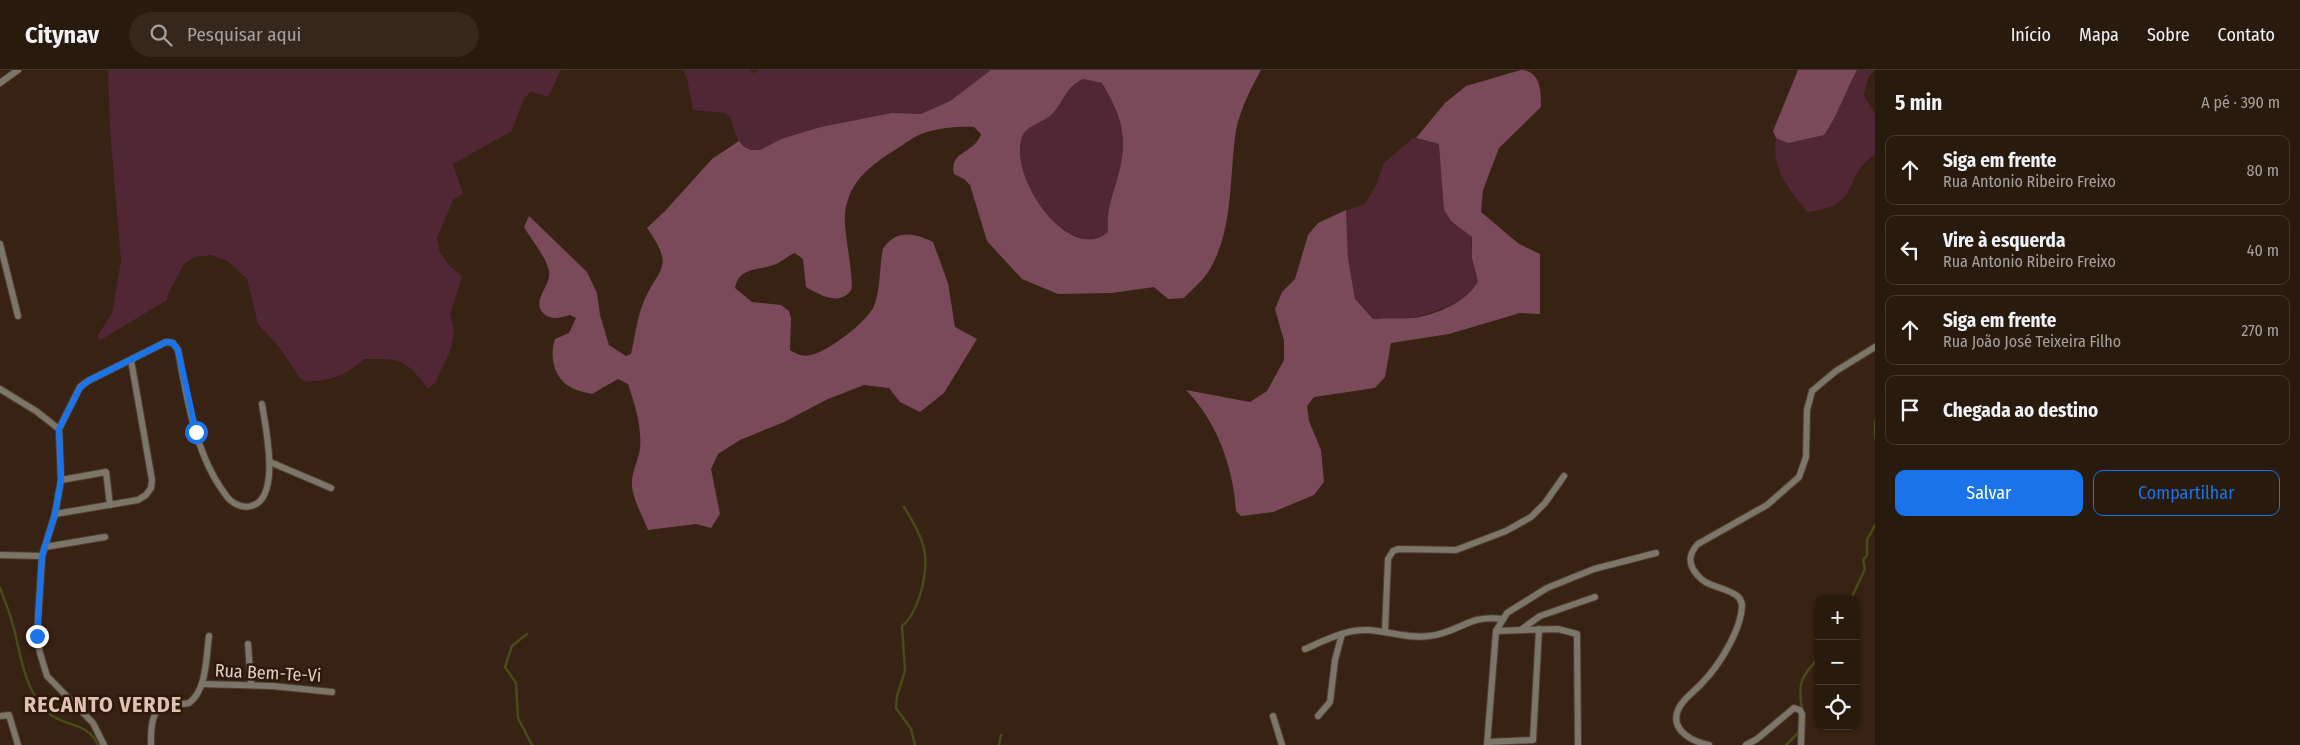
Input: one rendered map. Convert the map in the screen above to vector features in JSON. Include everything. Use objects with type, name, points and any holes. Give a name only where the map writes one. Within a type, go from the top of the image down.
[{"type":"street","points":[[0,83],[18,70]]},
{"type":"street","points":[[0,244],[18,316]]},
{"type":"street","points":[[104,745],[93,723],[47,676],[37,636],[42,556],[55,514],[61,480],[59,429],[80,388],[88,381],[166,342],[170,342],[176,346],[196,432],[206,458],[225,495],[242,507],[255,505],[266,487],[270,462],[262,404]]},
{"type":"street","points":[[1709,745],[1697,742],[1683,732],[1676,719],[1677,713],[1683,702],[1717,666],[1735,630],[1742,604],[1738,596],[1700,579],[1691,565],[1692,553],[1698,544],[1767,505],[1799,477],[1806,457],[1807,410],[1812,391],[1836,370],[1875,347]]},
{"type":"street","points":[[55,514],[138,500],[146,495],[151,488],[150,460],[130,360]]},
{"type":"street","points":[[0,389],[36,411],[59,429]]},
{"type":"street","points":[[270,462],[331,488]]},
{"type":"street","points":[[61,480],[106,472],[110,505]]},
{"type":"street","points":[[1385,631],[1388,559],[1392,551],[1398,549],[1456,550],[1506,531],[1531,517],[1545,504],[1564,476]]},
{"type":"street","points":[[45,547],[105,538]]},
{"type":"street","points":[[1540,629],[1533,740],[1487,744],[1496,631],[1507,613],[1518,605],[1572,577],[1656,553]]},
{"type":"street","points":[[3,555],[42,556]]},
{"type":"street","points":[[1521,630],[1540,616],[1594,597]]},
{"type":"street","points":[[1304,649],[1342,634],[1360,630],[1385,631],[1417,637],[1430,636],[1444,634],[1478,618],[1503,619]]},
{"type":"street","points":[[1496,631],[1558,629],[1577,634],[1578,745]]},
{"type":"street","points":[[1318,716],[1330,702],[1335,660],[1342,634]]},
{"type":"street","points":[[151,745],[153,721],[156,713],[165,705],[189,703],[196,696],[202,684],[209,636]]},
{"type":"street","points":[[248,644],[251,685]]},
{"type":"street","name":"Rua Bem-Te-Vi","points":[[202,684],[251,685],[332,692]]},
{"type":"street","points":[[1746,745],[1757,739],[1794,708],[1800,710],[1802,714],[1801,745]]},
{"type":"street","points":[[0,716],[8,715],[18,745]]},
{"type":"street","points":[[1272,716],[1282,745]]},
{"type":"shaded area","points":[[108,70],[561,70],[548,97],[531,92],[524,98],[512,131],[453,164],[463,194],[453,200],[437,238],[439,250],[447,263],[462,277],[450,314],[454,330],[451,349],[435,383],[428,389],[414,371],[407,366],[401,362],[386,359],[364,359],[344,374],[323,380],[306,382],[300,378],[280,348],[258,324],[247,279],[229,262],[211,255],[195,257],[184,264],[167,296],[167,300],[99,341],[98,335],[112,313],[121,261],[110,130]]},
{"type":"shaded area","points":[[683,70],[749,70],[754,73],[759,70],[991,70],[950,101],[921,114],[892,113],[781,139],[760,150],[751,150],[744,147],[738,141],[730,117],[725,113],[693,110],[687,78]]},
{"type":"shaded area","points":[[991,70],[1261,70],[1243,107],[1236,130],[1227,219],[1218,253],[1201,281],[1184,298],[1168,299],[1154,287],[1112,293],[1058,294],[1022,279],[987,241],[970,185],[964,179],[954,174],[953,166],[958,156],[973,146],[981,134],[974,127],[947,128],[921,134],[870,167],[856,183],[847,202],[845,221],[852,285],[851,290],[846,295],[841,298],[829,297],[806,287],[803,259],[795,253],[776,264],[745,273],[740,276],[735,288],[752,302],[781,305],[789,311],[791,318],[790,350],[800,355],[811,355],[827,348],[847,335],[870,313],[878,292],[883,249],[888,243],[894,238],[906,235],[919,236],[933,242],[948,283],[955,327],[977,339],[944,393],[920,412],[900,402],[889,388],[864,385],[828,399],[784,422],[740,440],[718,454],[711,469],[720,514],[711,528],[696,524],[648,530],[636,503],[632,486],[640,449],[640,432],[628,384],[618,379],[592,394],[572,388],[557,373],[553,360],[555,339],[569,333],[576,318],[570,315],[557,318],[550,317],[540,309],[540,298],[548,282],[549,271],[542,254],[524,227],[529,216],[587,272],[597,293],[600,315],[609,345],[626,356],[631,354],[644,301],[662,266],[661,251],[647,228],[712,159],[739,141],[744,147],[751,150],[760,150],[781,139],[821,127],[892,113],[921,114],[950,101]],"holes":[[[1083,79],[1102,83],[1120,120],[1123,143],[1120,168],[1109,207],[1108,232],[1093,239],[1076,237],[1060,227],[1045,212],[1033,193],[1024,173],[1020,154],[1024,133],[1050,116],[1077,82]]]},
{"type":"shaded area","points":[[1521,70],[1528,71],[1536,78],[1540,89],[1541,107],[1499,148],[1483,190],[1481,212],[1519,244],[1540,254],[1540,314],[1520,313],[1449,334],[1391,343],[1385,377],[1375,388],[1314,397],[1307,406],[1309,421],[1321,450],[1324,482],[1314,495],[1273,512],[1241,516],[1236,511],[1231,478],[1222,446],[1206,416],[1186,390],[1250,402],[1267,391],[1284,360],[1284,341],[1275,309],[1282,292],[1295,279],[1308,235],[1318,223],[1346,210],[1348,258],[1355,299],[1373,319],[1421,317],[1440,311],[1467,295],[1478,281],[1472,258],[1472,237],[1452,222],[1444,210],[1439,144],[1416,138],[1445,103],[1466,86]]},
{"type":"shaded area","points":[[1798,70],[1857,70],[1824,135],[1788,143],[1776,138],[1773,131]]},
{"type":"shaded area","points":[[1857,70],[1875,70],[1868,78],[1864,95],[1875,114],[1875,155],[1858,171],[1845,196],[1837,203],[1825,209],[1807,212],[1788,187],[1779,170],[1775,150],[1776,138],[1788,143],[1848,87]]},
{"type":"shaded area","points":[[1083,79],[1102,83],[1120,120],[1123,143],[1120,168],[1108,213],[1108,232],[1093,239],[1076,236],[1060,227],[1045,212],[1033,193],[1024,173],[1020,154],[1024,133],[1050,116],[1069,90]]},
{"type":"shaded area","points":[[1413,138],[1439,144],[1442,176],[1452,222],[1472,237],[1472,249],[1478,272],[1478,282],[1475,288],[1461,300],[1431,313],[1411,318],[1373,319],[1355,299],[1348,258],[1346,210],[1365,204],[1376,185],[1384,163]]},
{"type":"waterway","points":[[1875,421],[1875,438]]},
{"type":"waterway","points":[[904,507],[921,538],[925,557],[924,579],[919,597],[911,615],[902,626],[905,671],[897,696],[896,708],[911,729],[915,745]]},
{"type":"waterway","points":[[1853,595],[1865,569],[1863,560],[1867,555],[1867,540],[1875,525]]},
{"type":"waterway","points":[[0,588],[12,620],[27,680],[38,700],[51,715],[88,732],[94,737],[98,745]]},
{"type":"waterway","points":[[527,634],[512,646],[505,667],[516,683],[518,718],[532,745]]},
{"type":"waterway","points":[[1802,710],[1800,694],[1802,681],[1815,662]]},
{"type":"waterway","points":[[1786,745],[1800,731]]},
{"type":"waterway","points":[[999,745],[1001,735]]},
{"type":"district","name":"RECANTO VERDE","points":[[103,704]]},
{"type":"route","points":[[37,636],[42,556],[55,514],[61,480],[59,429],[80,388],[88,381],[110,369],[166,342],[173,343],[178,350],[196,432]]}]
